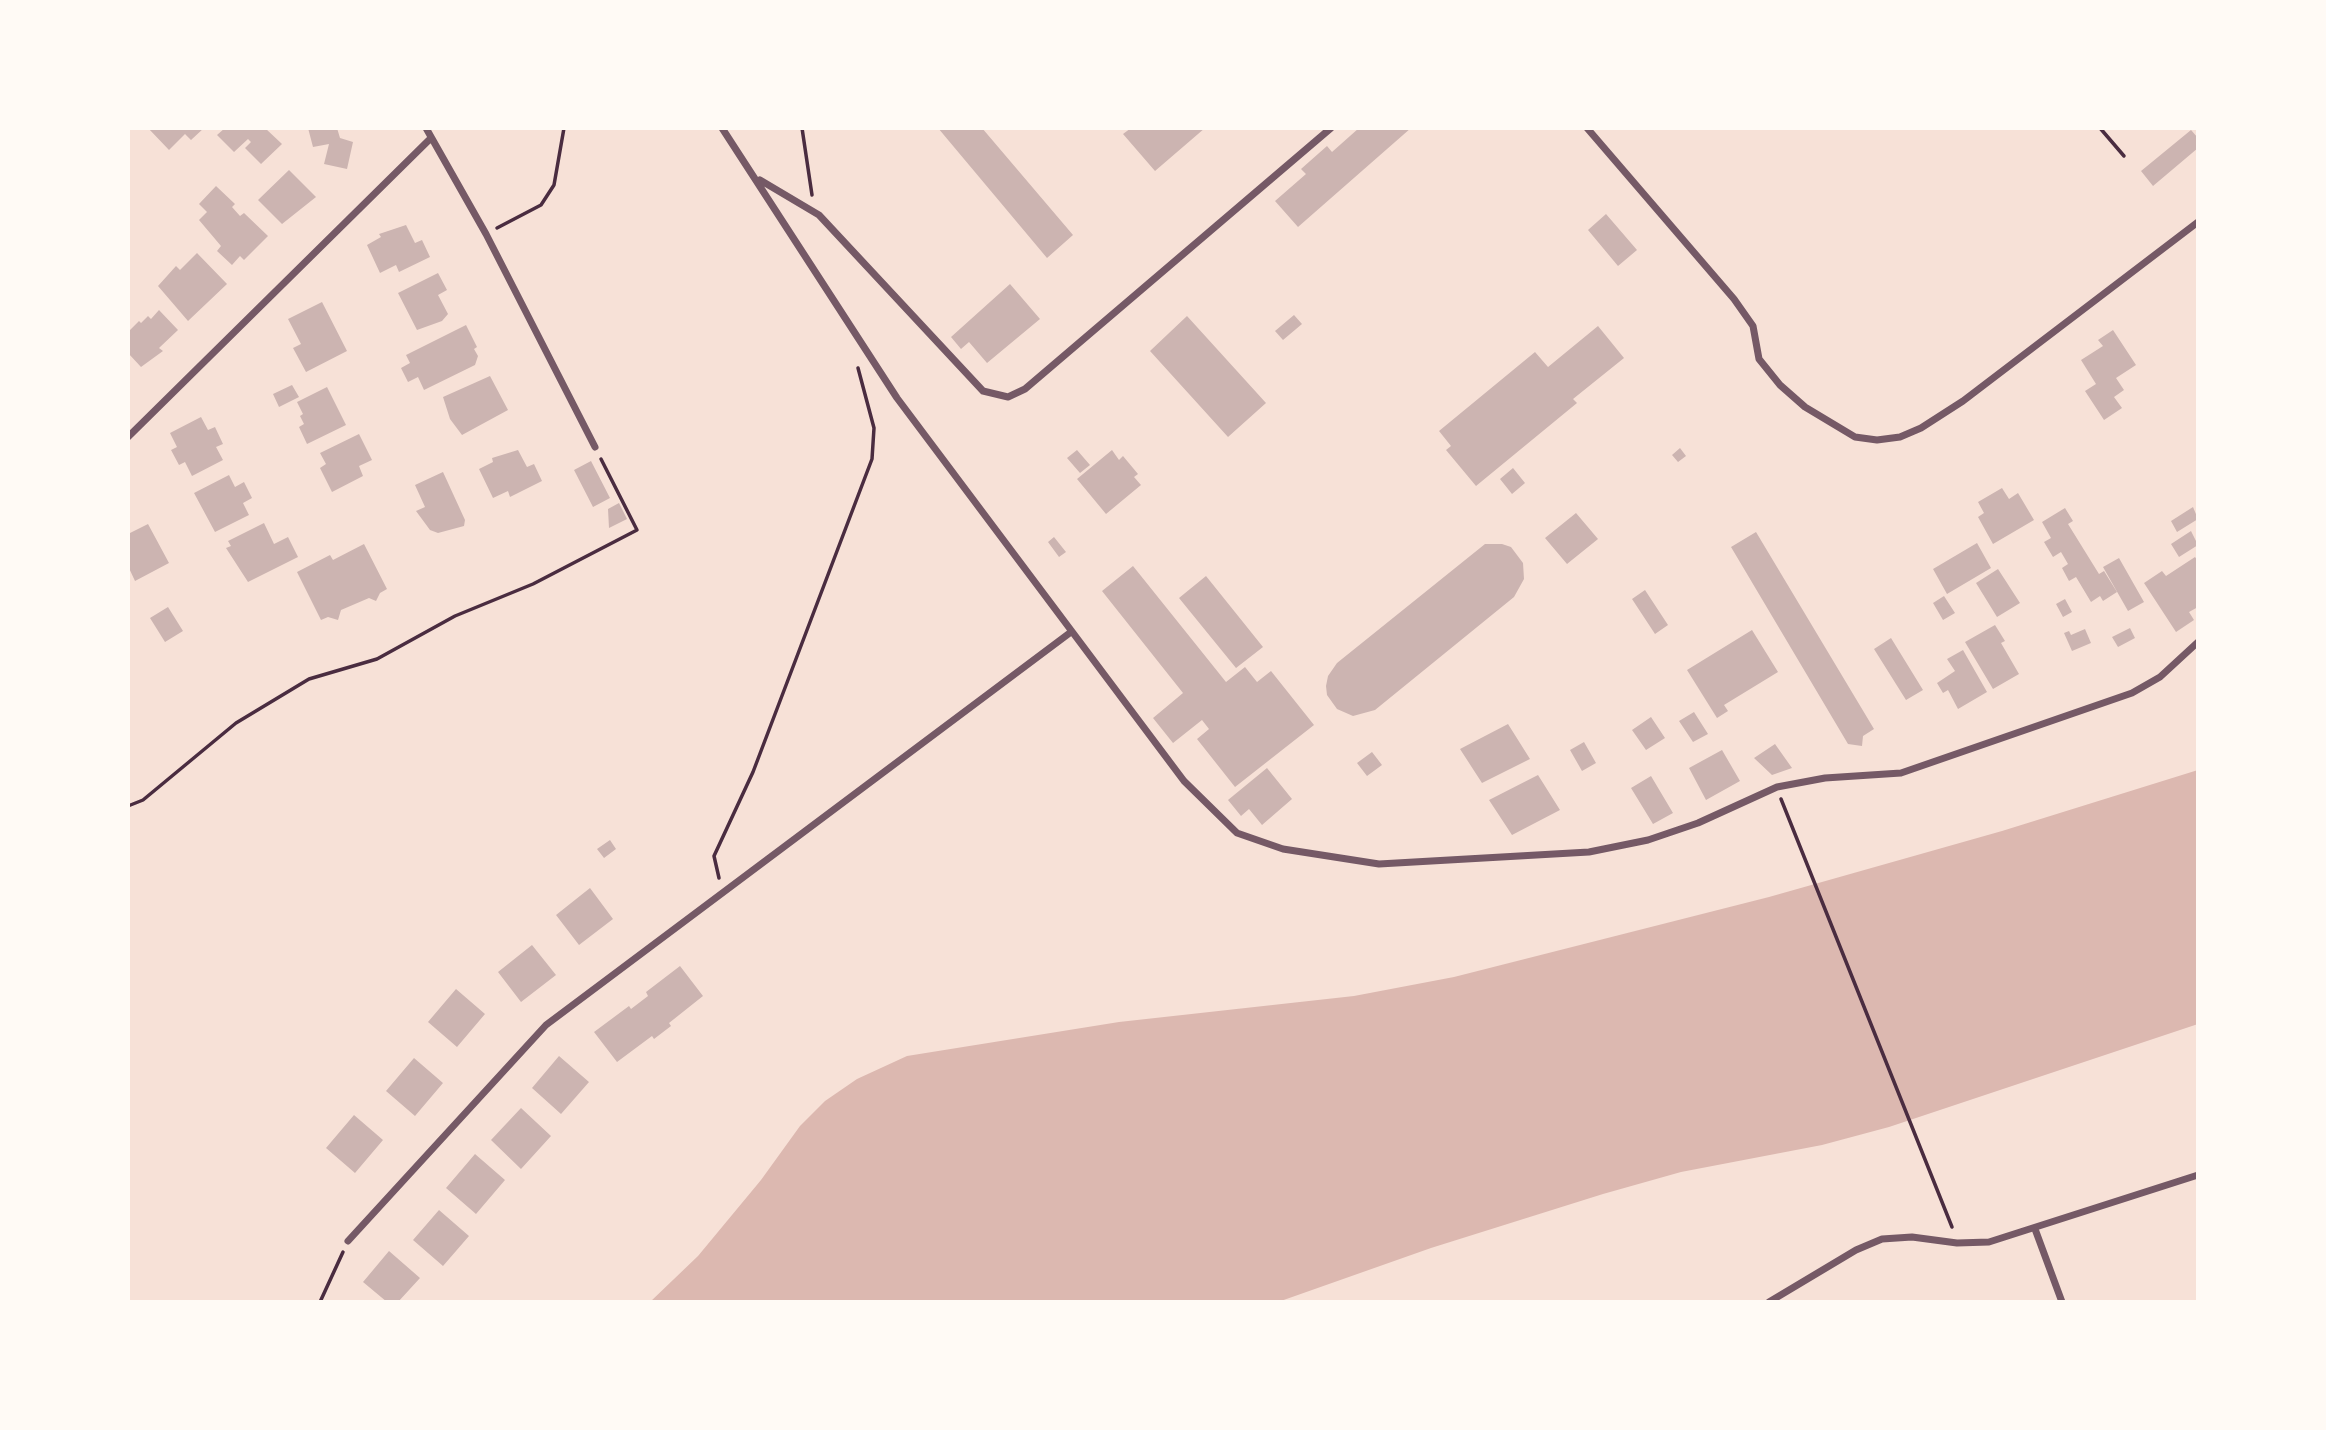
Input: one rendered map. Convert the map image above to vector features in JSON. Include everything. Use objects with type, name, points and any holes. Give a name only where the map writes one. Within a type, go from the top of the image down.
[{"type":"street","points":[[426,128],[486,234],[595,447]]},
{"type":"street","points":[[722,128],[757,178],[897,398],[1184,781],[1237,832],[1283,849],[1379,864],[1589,852],[1648,840],[1698,823],[1777,788],[1825,778],[1901,773],[2133,693],[2160,677],[2198,642]]},
{"type":"street","points":[[757,178],[819,215],[850,245],[983,391],[1008,397],[1036,380],[1331,128]]},
{"type":"street","points":[[1587,128],[1734,299],[1753,326],[1759,359],[1780,385],[1805,407],[1856,437],[1889,438],[1921,428],[1995,377],[2198,222]]},
{"type":"street","points":[[128,437],[431,138]]},
{"type":"street","points":[[348,1241],[546,1025],[1071,632]]},
{"type":"street","points":[[1769,1302],[1856,1250],[1882,1239],[1912,1237],[1956,1243],[1989,1242],[2198,1175]]},
{"type":"street","points":[[2035,1229],[2062,1302]]},
{"type":"path","points":[[486,234],[541,205],[554,185],[564,128]]},
{"type":"path","points":[[802,128],[811,193],[819,215]]},
{"type":"path","points":[[2100,128],[2124,156]]},
{"type":"path","points":[[726,891],[717,873],[713,856],[753,772],[872,459],[874,428],[858,368]]},
{"type":"path","points":[[128,806],[143,800],[236,723],[309,679],[377,659],[455,616],[533,584],[636,530],[595,447]]},
{"type":"path","points":[[1777,788],[1948,1212]]},
{"type":"path","points":[[320,1302],[348,1241]]},
{"type":"shaded area","points":[[2198,770],[2198,1024],[1889,1127],[1822,1145],[1681,1172],[1603,1194],[1431,1248],[1278,1302],[650,1302],[698,1256],[761,1180],[800,1126],[825,1101],[857,1079],[907,1056],[1119,1022],[1354,996],[1454,977],[1769,897],[2002,831]]},
{"type":"building","points":[[148,128],[204,128],[191,140],[185,134],[169,150]]},
{"type":"building","points":[[225,128],[265,128],[282,144],[261,164],[245,148],[251,142],[248,139],[234,152],[217,135]]},
{"type":"building","points":[[308,128],[337,128],[340,138],[353,142],[347,169],[324,164],[329,144],[313,147]]},
{"type":"building","points":[[938,128],[982,128],[1073,235],[1047,258]]},
{"type":"building","points":[[1131,128],[1205,128],[1155,171],[1123,134]]},
{"type":"building","points":[[1359,128],[1411,128],[1298,227],[1275,201],[1306,174],[1301,169],[1327,146],[1332,152]]},
{"type":"building","points":[[2191,130],[2198,138],[2198,148],[2153,186],[2141,171]]},
{"type":"building","points":[[289,170],[316,197],[282,224],[258,200]]},
{"type":"building","points":[[216,186],[235,204],[232,207],[240,216],[244,213],[268,236],[244,260],[240,256],[232,265],[217,251],[221,246],[199,220],[207,212],[199,204]]},
{"type":"building","points":[[1606,214],[1637,250],[1618,266],[1588,230]]},
{"type":"building","points":[[406,225],[415,243],[422,240],[430,257],[399,272],[396,265],[380,273],[367,245],[381,237],[379,234]]},
{"type":"building","points":[[197,253],[227,284],[188,321],[158,286],[176,266],[180,270]]},
{"type":"building","points":[[438,273],[447,290],[438,295],[448,314],[442,321],[417,330],[398,293]]},
{"type":"building","points":[[1010,284],[1040,319],[987,363],[969,342],[961,349],[951,337]]},
{"type":"building","points":[[322,302],[347,351],[306,372],[293,348],[301,344],[288,319]]},
{"type":"building","points":[[159,310],[178,330],[159,348],[163,351],[141,367],[128,353],[128,332],[139,321],[141,323],[148,316],[151,319]]},
{"type":"building","points":[[1294,315],[1302,324],[1283,340],[1275,331]]},
{"type":"building","points":[[1187,316],[1266,403],[1228,437],[1150,351]]},
{"type":"building","points":[[466,325],[477,347],[474,349],[478,356],[475,365],[424,390],[418,377],[408,382],[401,368],[410,363],[406,355]]},
{"type":"building","points":[[1598,326],[1624,358],[1573,399],[1577,403],[1476,486],[1446,450],[1451,446],[1439,431],[1535,352],[1548,367]]},
{"type":"building","points":[[2113,330],[2136,365],[2116,378],[2124,390],[2114,397],[2122,408],[2104,420],[2085,391],[2096,384],[2081,360],[2103,346],[2098,340]]},
{"type":"building","points":[[490,376],[508,410],[462,435],[450,419],[443,397]]},
{"type":"building","points":[[292,385],[299,397],[279,407],[273,394]]},
{"type":"building","points":[[327,387],[346,425],[307,444],[299,427],[304,424],[297,402]]},
{"type":"building","points":[[201,417],[208,430],[215,427],[223,444],[216,447],[223,460],[192,476],[185,462],[179,465],[171,450],[177,447],[170,433]]},
{"type":"building","points":[[359,434],[372,460],[359,466],[363,476],[332,492],[320,468],[326,464],[320,453]]},
{"type":"building","points":[[1680,448],[1686,456],[1678,462],[1672,455]]},
{"type":"building","points":[[518,450],[527,467],[534,464],[542,481],[510,497],[508,491],[493,498],[479,469],[493,462],[492,458]]},
{"type":"building","points":[[1077,450],[1090,465],[1080,473],[1067,458]]},
{"type":"building","points":[[1112,450],[1119,460],[1123,456],[1138,474],[1134,477],[1141,485],[1106,514],[1077,479]]},
{"type":"building","points":[[591,461],[610,498],[593,507],[574,470]]},
{"type":"building","points":[[1513,468],[1525,483],[1512,494],[1500,479]]},
{"type":"building","points":[[443,472],[465,520],[464,526],[438,533],[430,530],[416,511],[425,507],[415,485]]},
{"type":"building","points":[[229,475],[235,487],[244,482],[252,498],[243,503],[249,515],[215,532],[194,493]]},
{"type":"building","points":[[2002,488],[2009,499],[2018,493],[2034,520],[1993,544],[1978,517],[1984,513],[1978,502]]},
{"type":"building","points":[[619,503],[627,519],[609,528],[608,509]]},
{"type":"building","points":[[2193,507],[2198,519],[2177,532],[2171,521]]},
{"type":"building","points":[[2065,508],[2073,521],[2068,524],[2099,574],[2104,571],[2117,592],[2103,601],[2100,596],[2091,602],[2076,577],[2069,581],[2062,568],[2068,564],[2061,552],[2053,557],[2044,542],[2051,538],[2042,522]]},
{"type":"building","points":[[1576,513],[1598,539],[1567,564],[1545,538]]},
{"type":"building","points":[[264,523],[274,544],[288,537],[298,557],[248,582],[226,548],[231,546],[228,541]]},
{"type":"building","points":[[148,524],[169,563],[135,581],[128,566],[128,534]]},
{"type":"building","points":[[2191,531],[2198,545],[2179,557],[2171,544]]},
{"type":"building","points":[[1756,532],[1874,729],[1863,736],[1862,746],[1848,744],[1731,547]]},
{"type":"building","points":[[1054,537],[1066,552],[1059,557],[1048,542]]},
{"type":"building","points":[[1977,543],[1991,568],[1947,594],[1933,569]]},
{"type":"building","points":[[364,544],[387,589],[380,593],[376,601],[369,598],[341,610],[338,620],[328,617],[321,620],[297,572],[330,555],[333,560]]},
{"type":"building","points":[[1485,544],[1511,547],[1523,563],[1524,579],[1514,597],[1375,710],[1353,716],[1337,709],[1327,695],[1326,686],[1328,676],[1337,663]]},
{"type":"building","points":[[2195,557],[2198,561],[2198,607],[2189,612],[2194,620],[2176,632],[2144,583],[2162,571],[2166,576]]},
{"type":"building","points":[[2119,558],[2144,602],[2128,611],[2103,567]]},
{"type":"building","points":[[1133,566],[1226,682],[1245,667],[1257,682],[1271,671],[1314,725],[1235,787],[1197,739],[1209,729],[1202,720],[1173,743],[1153,718],[1183,693],[1102,591]]},
{"type":"building","points":[[1998,569],[2020,603],[1997,617],[1976,583]]},
{"type":"building","points":[[1206,576],[1263,647],[1236,668],[1179,598]]},
{"type":"building","points":[[1645,590],[1668,625],[1655,634],[1632,599]]},
{"type":"building","points":[[1944,596],[1955,613],[1943,620],[1933,603]]},
{"type":"building","points":[[2065,599],[2072,612],[2063,617],[2056,604]]},
{"type":"building","points":[[168,607],[183,631],[165,642],[150,618]]},
{"type":"building","points":[[1995,625],[2005,641],[2001,643],[2019,674],[1993,689],[1965,642]]},
{"type":"building","points":[[2130,628],[2135,638],[2118,647],[2112,637]]},
{"type":"building","points":[[2085,629],[2091,643],[2072,651],[2064,633],[2069,631],[2071,635]]},
{"type":"building","points":[[1752,630],[1778,672],[1724,705],[1728,711],[1717,718],[1687,670]]},
{"type":"building","points":[[1891,638],[1923,690],[1906,700],[1874,649]]},
{"type":"building","points":[[1963,650],[1987,692],[1958,709],[1948,690],[1943,693],[1937,683],[1955,671],[1947,659]]},
{"type":"building","points":[[1694,712],[1708,734],[1693,742],[1679,721]]},
{"type":"building","points":[[1651,717],[1665,738],[1646,750],[1632,730]]},
{"type":"building","points":[[1508,724],[1530,759],[1482,783],[1460,749]]},
{"type":"building","points":[[1584,742],[1596,763],[1582,771],[1570,750]]},
{"type":"building","points":[[1775,744],[1792,768],[1772,775],[1754,758]]},
{"type":"building","points":[[1722,750],[1740,781],[1706,800],[1689,768]]},
{"type":"building","points":[[1372,752],[1382,765],[1367,776],[1357,763]]},
{"type":"building","points":[[1267,768],[1292,799],[1262,825],[1249,809],[1241,816],[1228,800]]},
{"type":"building","points":[[1538,775],[1560,810],[1512,835],[1489,800]]},
{"type":"building","points":[[1651,776],[1673,813],[1653,824],[1631,788]]},
{"type":"building","points":[[610,840],[616,849],[604,858],[597,849]]},
{"type":"building","points":[[590,888],[613,919],[579,945],[556,915]]},
{"type":"building","points":[[532,945],[556,975],[521,1002],[498,972]]},
{"type":"building","points":[[680,966],[703,996],[669,1023],[671,1026],[654,1039],[652,1036],[617,1062],[594,1032],[629,1006],[631,1009],[648,996],[646,992]]},
{"type":"building","points":[[456,989],[485,1014],[457,1047],[428,1022]]},
{"type":"building","points":[[559,1056],[589,1082],[561,1114],[532,1088]]},
{"type":"building","points":[[414,1058],[443,1083],[415,1116],[386,1091]]},
{"type":"building","points":[[521,1108],[551,1136],[521,1169],[491,1140]]},
{"type":"building","points":[[354,1115],[383,1140],[355,1173],[326,1148]]},
{"type":"building","points":[[475,1154],[505,1180],[476,1214],[446,1188]]},
{"type":"building","points":[[439,1210],[469,1236],[443,1266],[413,1240]]},
{"type":"building","points":[[389,1251],[420,1278],[398,1302],[387,1302],[363,1282]]}]
